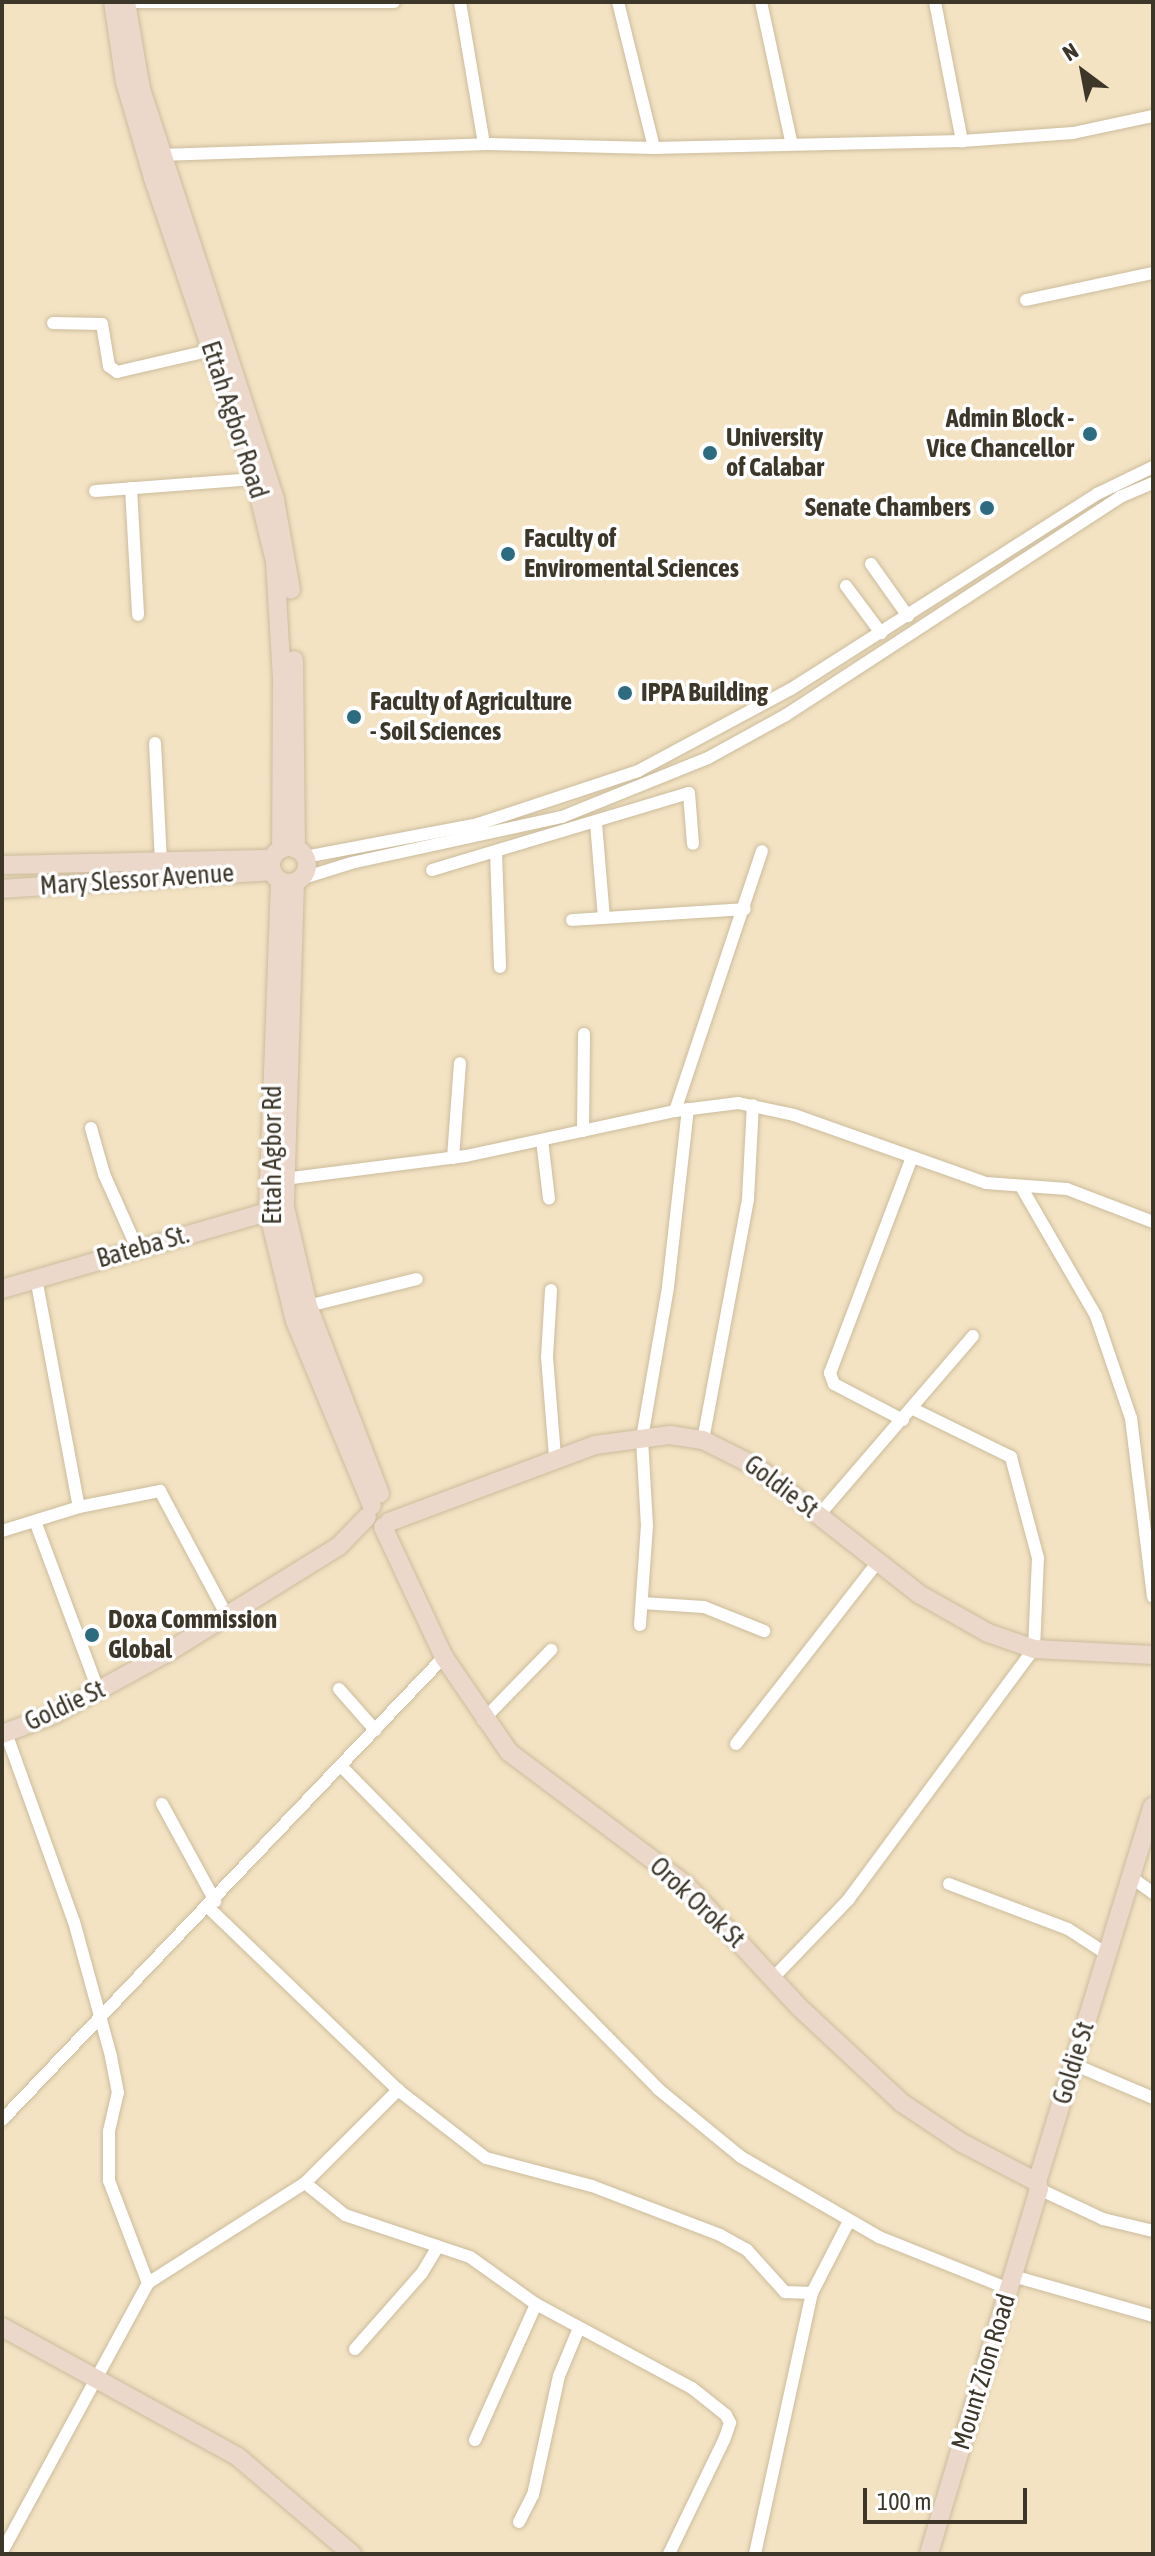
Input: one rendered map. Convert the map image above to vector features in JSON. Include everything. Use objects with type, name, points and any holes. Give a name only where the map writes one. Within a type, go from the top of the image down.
[{"type":"main road","name":"Ettah Agbor Road","points":[[113,2],[125,82],[255,479],[280,597],[287,866]]},
{"type":"main road","name":"Ettah Agbor Road","points":[[126,2],[133,59],[160,155],[285,540],[292,602],[287,866]]},
{"type":"main road","name":"Mary Slessor Avenue","points":[[2,865],[161,862],[287,866]]},
{"type":"main road","name":"Mary Slessor Avenue","points":[[2,889],[287,866]]},
{"type":"main road","name":"Ettah Agbor Rd","points":[[287,866],[284,1179],[276,1209],[380,1516]]},
{"type":"main road","name":"Ettah Agbor Rd","points":[[287,866],[276,1209],[295,1321],[380,1516]]},
{"type":"main road","name":"Bateba St.","points":[[2,1289],[276,1209]]},
{"type":"main road","name":"Goldie St","points":[[4,1733],[99,1692],[339,1546],[380,1516],[419,1508],[555,1457],[670,1435],[703,1440],[750,1462],[877,1563],[951,1614],[1034,1649],[1153,1655]]},
{"type":"main road","name":"Orok Orok St","points":[[380,1516],[444,1657],[483,1720],[531,1771],[686,1885],[773,1978],[902,2103],[962,2143],[1038,2185]]},
{"type":"main road","name":"Goldie St","points":[[1038,2185],[1131,1877],[1150,1830],[1153,1806]]},
{"type":"main road","name":"Mount Zion Road","points":[[929,2554],[1038,2185]]},
{"type":"main road","points":[[2,2327],[238,2457],[352,2554]]},
{"type":"street","points":[[119,2],[394,2]]},
{"type":"street","points":[[460,2],[484,144]]},
{"type":"street","points":[[618,2],[654,148]]},
{"type":"street","points":[[761,2],[791,141]]},
{"type":"street","points":[[935,2],[962,141]]},
{"type":"street","points":[[160,155],[484,144],[654,148],[791,141],[962,141],[1073,133],[1153,116]]},
{"type":"street","points":[[1026,300],[1153,273]]},
{"type":"street","points":[[53,323],[102,324],[109,366],[117,372],[212,350]]},
{"type":"street","points":[[287,866],[478,824],[589,790],[731,724],[881,633],[1097,494],[1153,467]]},
{"type":"street","points":[[95,491],[255,479]]},
{"type":"street","points":[[287,866],[351,863],[562,817],[695,764],[786,715],[1088,518],[1153,483]]},
{"type":"street","points":[[131,488],[138,615]]},
{"type":"street","points":[[871,564],[908,616]]},
{"type":"street","points":[[846,586],[881,633]]},
{"type":"street","points":[[155,743],[161,862]]},
{"type":"street","points":[[432,870],[690,793],[693,844]]},
{"type":"street","points":[[596,823],[604,918]]},
{"type":"street","points":[[640,1625],[647,1526],[642,1438],[668,1287],[682,1110],[762,851]]},
{"type":"street","points":[[496,852],[500,967]]},
{"type":"street","points":[[572,920],[745,909]]},
{"type":"street","points":[[583,1131],[584,1034]]},
{"type":"street","points":[[453,1158],[460,1063]]},
{"type":"street","points":[[284,1179],[453,1158],[682,1110],[753,1105],[986,1183],[1023,1190],[1067,1189],[1153,1222]]},
{"type":"street","points":[[703,1440],[746,1214],[753,1105]]},
{"type":"street","points":[[91,1128],[104,1174],[137,1248]]},
{"type":"street","points":[[542,1140],[549,1199]]},
{"type":"street","points":[[903,1420],[834,1384],[830,1373],[912,1157]]},
{"type":"street","points":[[1023,1190],[1096,1316],[1131,1418],[1153,1597]]},
{"type":"street","points":[[36,1278],[79,1507]]},
{"type":"street","points":[[308,1306],[417,1279]]},
{"type":"street","points":[[551,1290],[547,1357],[555,1457]]},
{"type":"street","points":[[819,1515],[973,1336]]},
{"type":"street","points":[[773,1978],[848,1900],[1034,1649],[1038,1558],[1011,1457],[913,1409]]},
{"type":"street","points":[[2,1531],[79,1507],[165,1493],[227,1616]]},
{"type":"street","points":[[35,1521],[99,1692]]},
{"type":"street","points":[[736,1744],[877,1563]]},
{"type":"street","points":[[642,1603],[704,1607],[764,1631]]},
{"type":"street","points":[[483,1720],[551,1650]]},
{"type":"street","points":[[2,2120],[7,2104],[212,1904],[444,1657]]},
{"type":"street","points":[[339,1689],[375,1730]]},
{"type":"street","points":[[4,1733],[74,1922],[97,2018],[117,2078],[109,2181],[148,2283]]},
{"type":"street","points":[[341,1766],[658,2089],[768,2176],[849,2221],[1011,2283],[1153,2316]]},
{"type":"street","points":[[162,1804],[212,1904],[398,2090],[486,2158],[592,2186],[720,2235],[747,2250],[785,2292],[812,2293]]},
{"type":"street","points":[[1131,1877],[1153,1893]]},
{"type":"street","points":[[949,1884],[1068,1929],[1107,1954]]},
{"type":"street","points":[[1073,2064],[1153,2098]]},
{"type":"street","points":[[2,2552],[31,2490],[98,2381],[148,2283],[305,2183],[398,2090]]},
{"type":"street","points":[[305,2183],[345,2215],[470,2257],[536,2304],[692,2388],[730,2419],[669,2554]]},
{"type":"street","points":[[1038,2185],[1103,2219],[1153,2231]]},
{"type":"street","points":[[755,2554],[812,2293],[849,2221]]},
{"type":"street","points":[[355,2349],[422,2273],[438,2246]]},
{"type":"street","points":[[475,2440],[536,2304]]},
{"type":"street","points":[[519,2522],[533,2495],[559,2376],[579,2328]]},
{"type":"place","name":"Admin Block - Vice Chancellor","points":[[1090,434]]},
{"type":"place","name":"University of Calabar","points":[[710,453]]},
{"type":"place","name":"Senate Chambers","points":[[987,508]]},
{"type":"place","name":"Faculty of Enviromental Sciences","points":[[508,554]]},
{"type":"place","name":"IPPA Building","points":[[625,693]]},
{"type":"place","name":"Faculty of Agriculture - Soil Sciences","points":[[354,717]]},
{"type":"place","name":"Doxa Commission Global","points":[[92,1635]]}]
